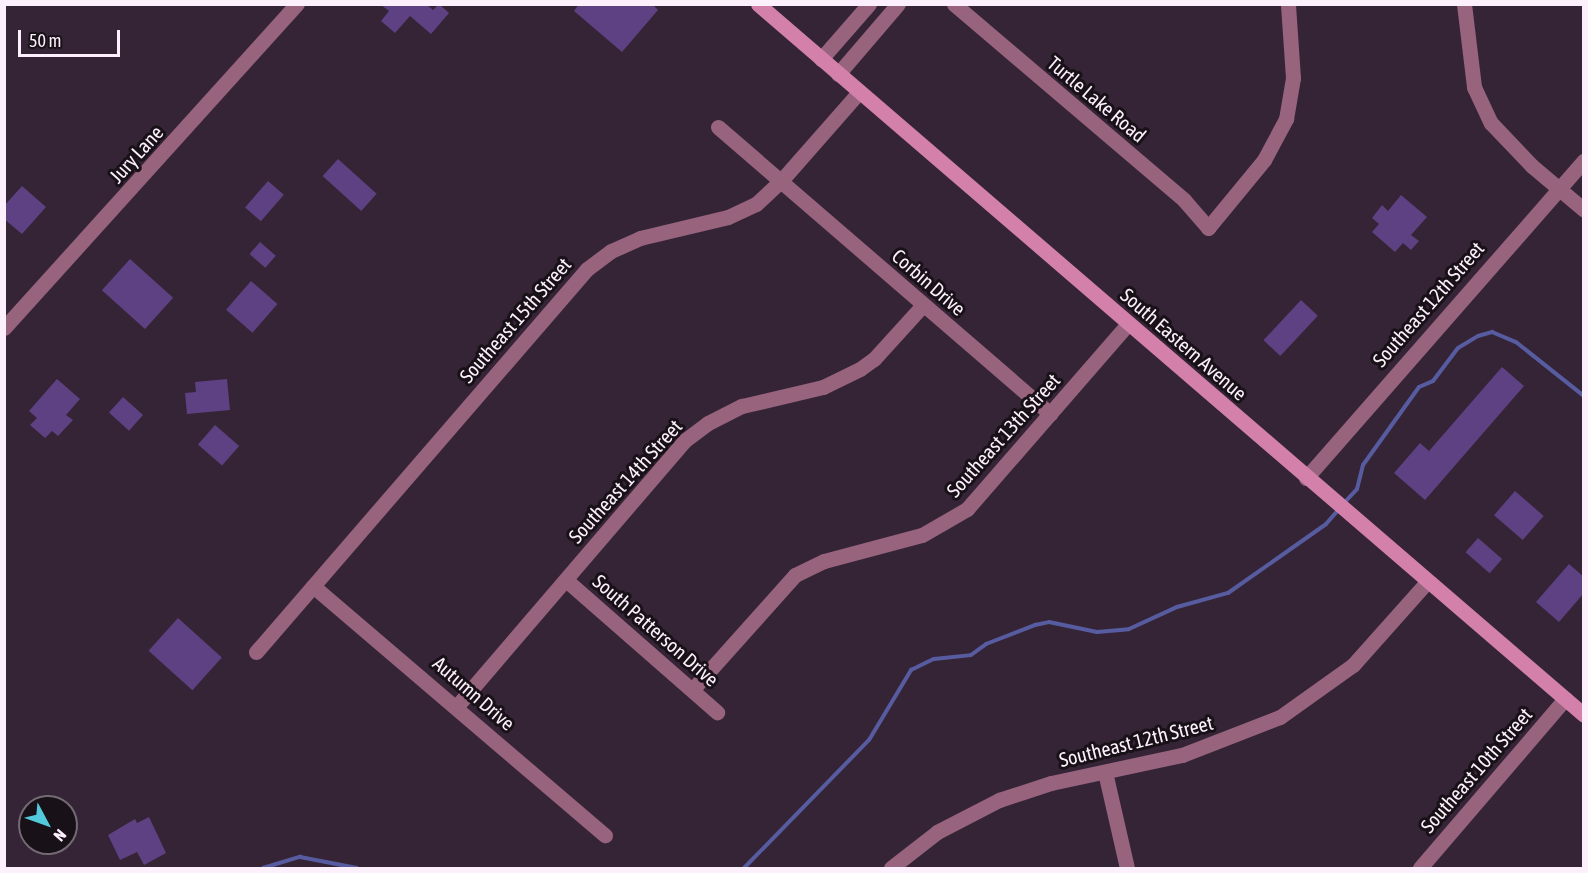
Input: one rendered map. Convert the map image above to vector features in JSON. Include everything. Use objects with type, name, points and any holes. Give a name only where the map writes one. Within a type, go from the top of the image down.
[{"type":"main road","name":"South Eastern Avenue","points":[[758,4],[1584,716]]},
{"type":"street","name":"Jury Lane","points":[[4,328],[297,4]]},
{"type":"street","points":[[821,59],[869,4]]},
{"type":"street","points":[[838,74],[898,4]]},
{"type":"street","name":"Turtle Lake Road","points":[[954,4],[1184,200],[1208,228],[1264,160],[1286,119],[1293,78],[1288,4]]},
{"type":"street","points":[[1464,4],[1470,67],[1480,104],[1507,142],[1584,210]]},
{"type":"street","name":"Southeast 15th Street","points":[[256,652],[586,269],[611,251],[640,238],[745,210],[780,182],[859,92]]},
{"type":"street","name":"Corbin Drive","points":[[717,127],[1050,414]]},
{"type":"street","name":"Southeast 12th Street","points":[[1306,478],[1584,160]]},
{"type":"street","name":"Southeast 14th Street","points":[[457,706],[674,452],[696,432],[742,406],[824,387],[844,378],[874,359],[923,305]]},
{"type":"street","name":"Southeast 13th Street","points":[[693,689],[795,575],[824,561],[922,535],[952,520],[983,494],[1128,324]]},
{"type":"street","name":"South Patterson Drive","points":[[566,580],[717,712]]},
{"type":"street","name":"Southeast 12th Street","points":[[891,868],[913,849],[979,809],[1029,789],[1219,744],[1281,717],[1353,665],[1427,582]]},
{"type":"street","name":"Autumn Drive","points":[[313,586],[457,706],[605,835]]},
{"type":"street","name":"Southeast 10th Street","points":[[1420,868],[1565,699]]},
{"type":"street","points":[[1106,772],[1127,868]]},
{"type":"building","points":[[380,4],[426,4],[433,10],[439,4],[449,13],[431,34],[410,16],[395,33],[381,21],[389,11]]},
{"type":"building","points":[[579,4],[652,4],[658,10],[622,52],[574,11]]},
{"type":"building","points":[[338,159],[377,194],[361,211],[323,176]]},
{"type":"building","points":[[268,181],[284,195],[261,221],[245,207]]},
{"type":"building","points":[[22,186],[46,207],[22,234],[4,219],[4,206]]},
{"type":"building","points":[[1401,195],[1427,217],[1411,235],[1419,241],[1411,250],[1403,243],[1395,252],[1372,232],[1379,224],[1372,218],[1382,205],[1388,211]]},
{"type":"building","points":[[260,242],[276,256],[265,268],[250,254]]},
{"type":"building","points":[[130,259],[173,298],[145,329],[102,290]]},
{"type":"building","points":[[251,281],[277,304],[252,333],[226,310]]},
{"type":"building","points":[[1301,300],[1318,316],[1280,356],[1263,340]]},
{"type":"building","points":[[1502,367],[1524,386],[1425,500],[1394,473],[1420,443],[1429,451]]},
{"type":"building","points":[[57,379],[80,399],[66,415],[73,420],[58,436],[52,431],[45,438],[30,425],[37,418],[29,411]]},
{"type":"building","points":[[227,379],[230,410],[187,414],[185,393],[196,392],[195,382]]},
{"type":"building","points":[[123,397],[143,415],[129,431],[109,413]]},
{"type":"building","points":[[215,425],[239,446],[222,466],[198,445]]},
{"type":"building","points":[[1515,491],[1544,516],[1523,540],[1494,515]]},
{"type":"building","points":[[1478,538],[1502,559],[1490,573],[1466,552]]},
{"type":"building","points":[[1569,564],[1584,577],[1584,593],[1559,622],[1536,602]]},
{"type":"building","points":[[178,618],[222,657],[192,690],[149,651]]},
{"type":"building","points":[[149,817],[166,853],[144,865],[137,852],[120,860],[108,835],[135,819],[137,823]]},
{"type":"waterway","points":[[1344,503],[1357,489],[1363,465],[1419,387],[1433,381],[1458,348],[1478,336],[1492,332],[1516,342],[1584,396]]},
{"type":"waterway","points":[[744,868],[869,740],[911,670],[934,659],[971,655],[986,644],[1035,625],[1049,622],[1097,632],[1129,629],[1177,607],[1228,593],[1326,524],[1339,509]]},
{"type":"waterway","points":[[263,868],[300,857],[357,868]]}]
